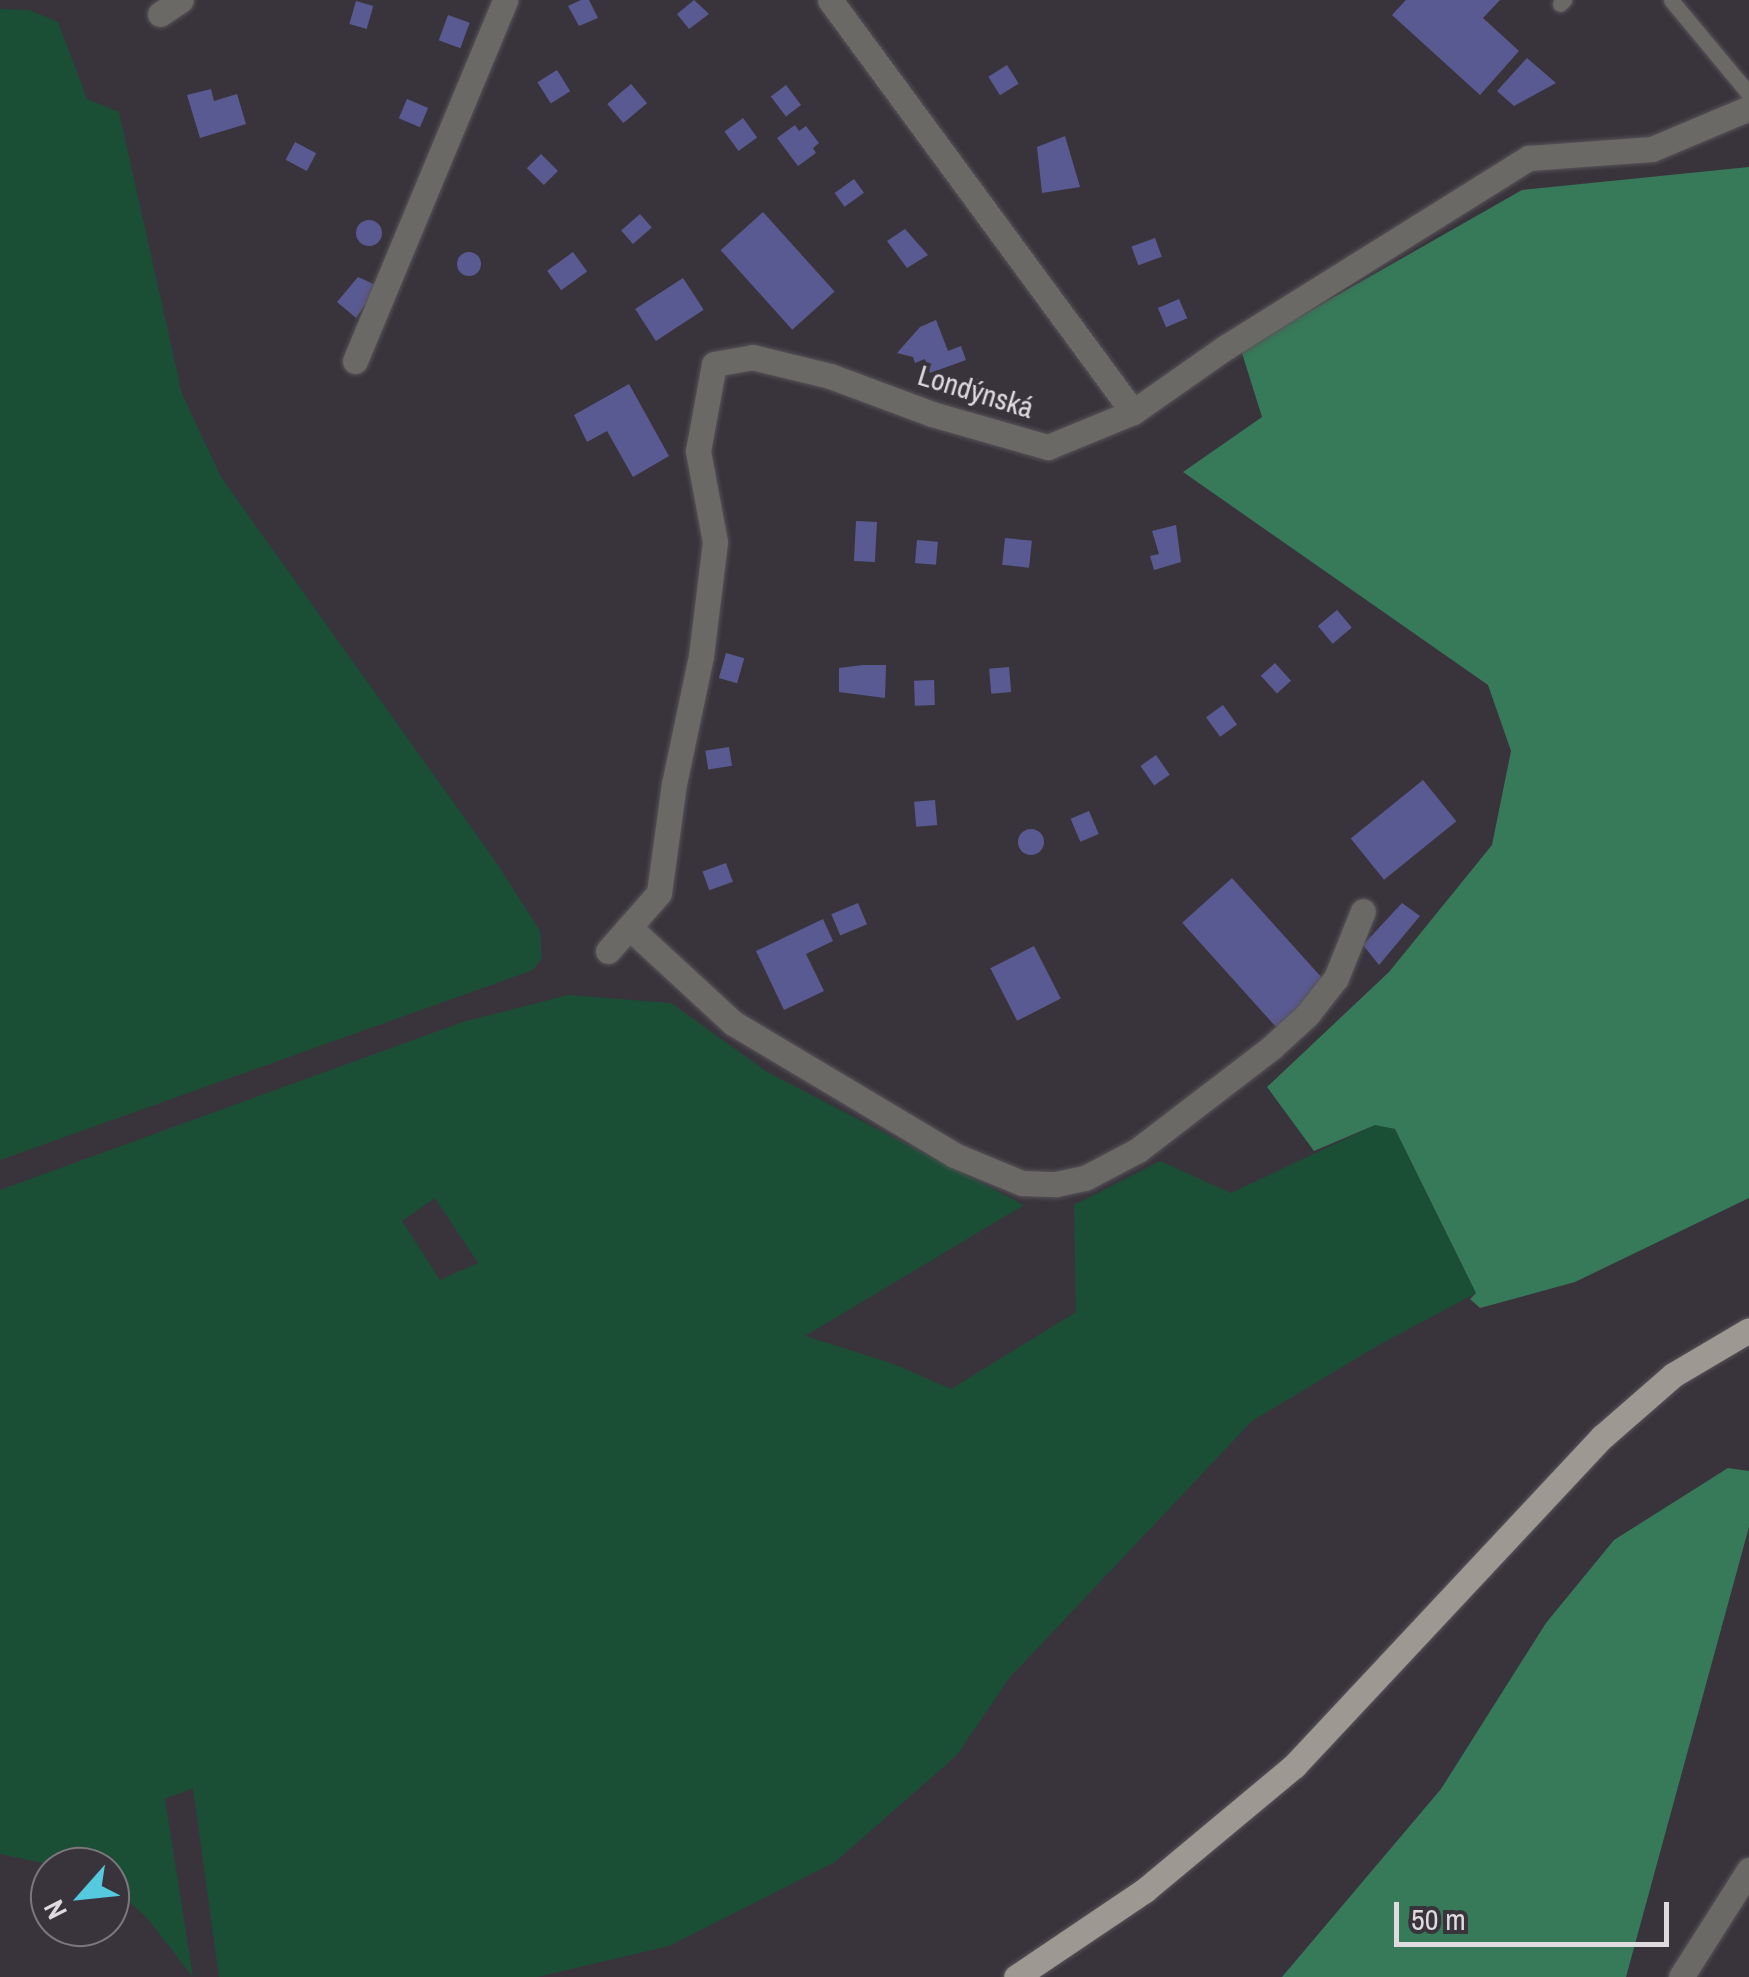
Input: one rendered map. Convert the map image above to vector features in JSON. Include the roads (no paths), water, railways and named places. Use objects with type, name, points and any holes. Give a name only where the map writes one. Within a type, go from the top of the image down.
[{"type":"main road","points":[[1016,1977],[1145,1890],[1294,1766],[1614,1426],[1673,1375],[1749,1330]]},
{"type":"street","points":[[355,360],[505,0]]},
{"type":"street","points":[[830,0],[1132,412]]},
{"type":"street","name":"Londýnská","points":[[608,951],[660,892],[674,784],[701,656],[715,542],[698,450],[714,364],[752,357],[830,376],[932,414],[1048,447],[1132,412],[1226,348],[1530,158],[1652,148],[1749,108]]},
{"type":"street","points":[[629,927],[733,1023],[954,1154],[1022,1182],[1056,1184],[1096,1174],[1138,1150],[1272,1048],[1307,1015],[1336,978],[1363,911]]},
{"type":"street","points":[[1681,1977],[1749,1870]]},
{"type":"lane","points":[[1671,0],[1749,94]]}]
